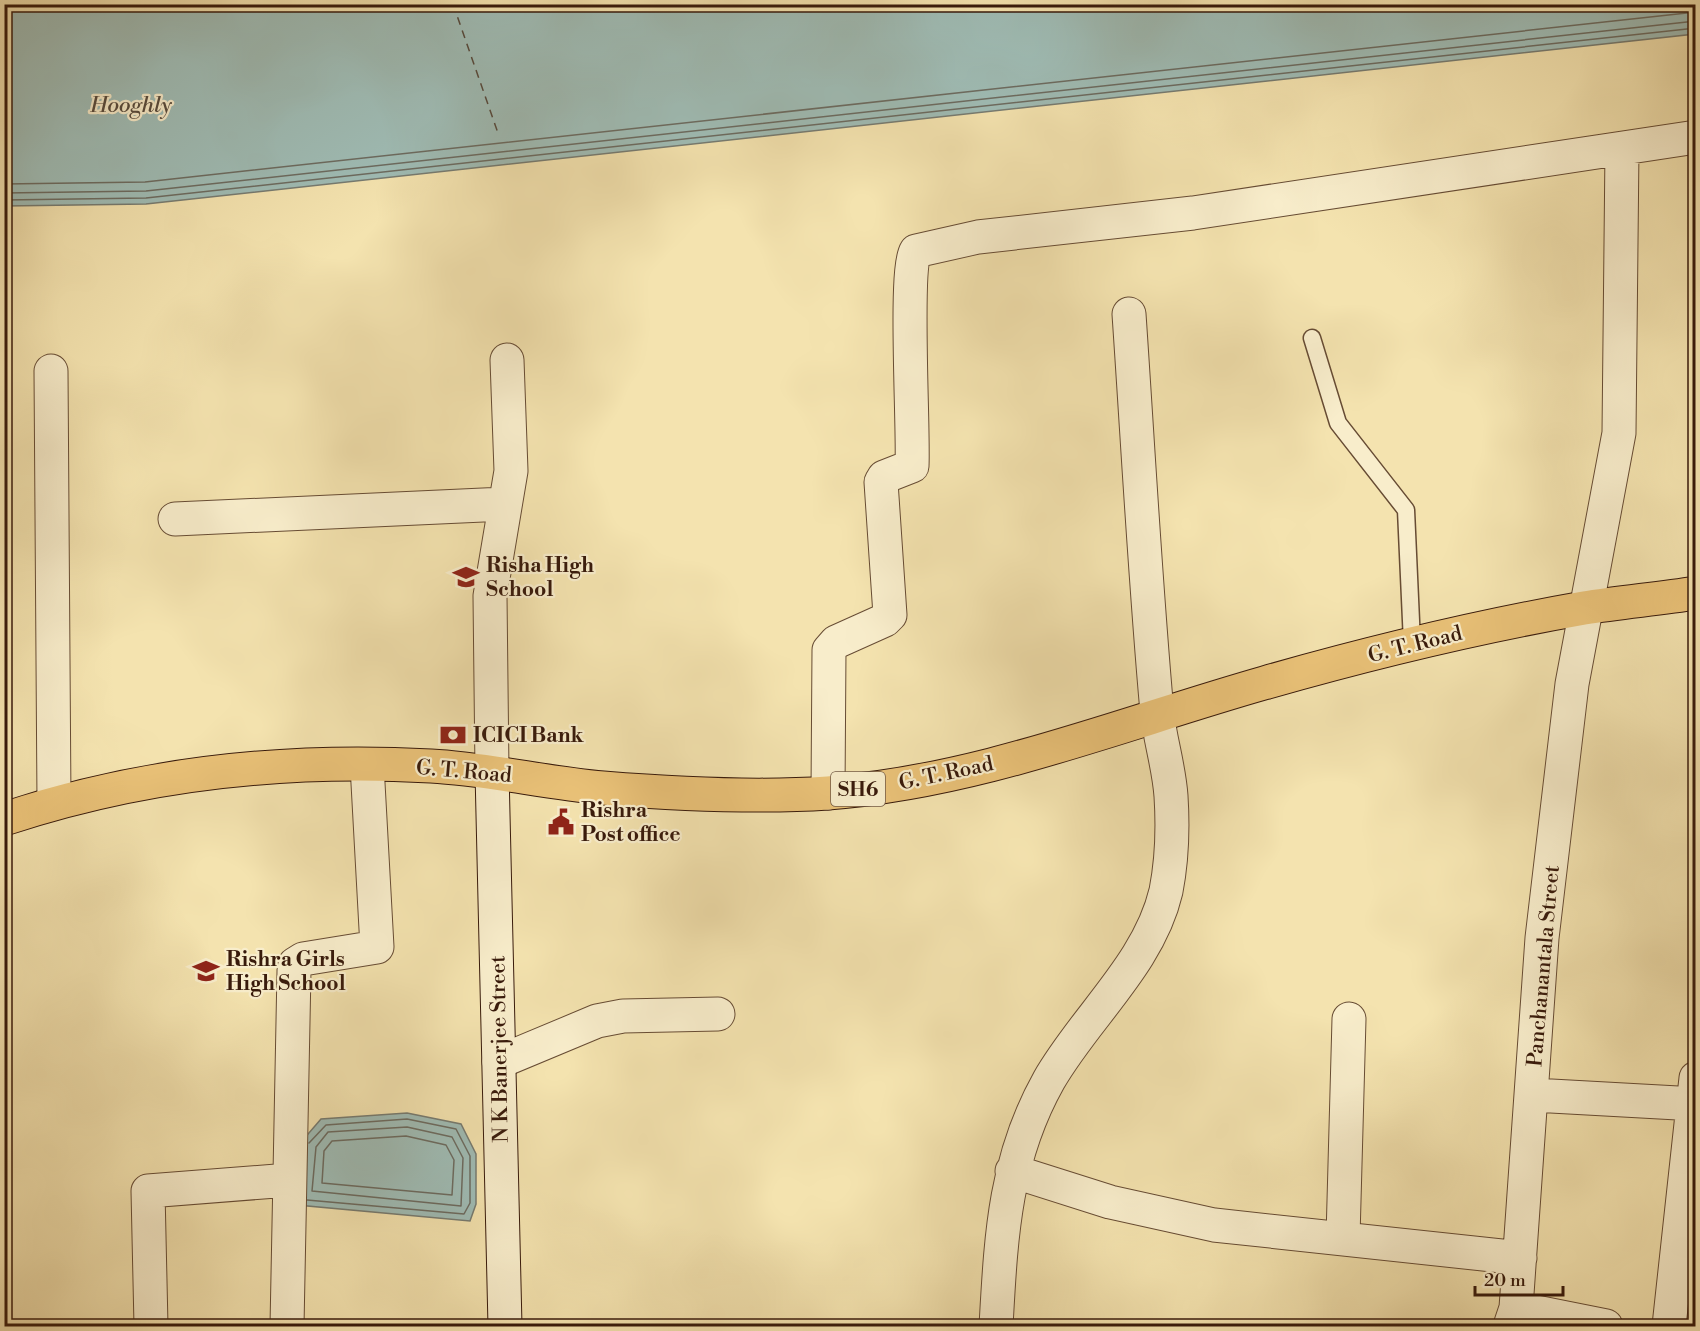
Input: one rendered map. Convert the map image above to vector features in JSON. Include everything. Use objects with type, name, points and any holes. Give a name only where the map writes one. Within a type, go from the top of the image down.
[{"type":"main road","name":"G. T. Road","points":[[4,819],[54,803],[150,780],[224,769],[367,765],[432,766],[492,772],[600,788],[761,795],[828,793],[898,785],[970,770],[1412,644],[1588,608],[1695,593]]},
{"type":"street","points":[[828,793],[829,650],[836,642],[885,620],[890,615],[881,482],[884,477],[912,466],[911,288],[913,256],[916,251],[978,237],[1193,213],[1695,137]]},
{"type":"street","name":"Panchanantala Street","points":[[1513,1317],[1533,1095],[1542,938],[1572,684],[1619,433],[1622,149]]},
{"type":"street","points":[[996,1326],[1002,1220],[1012,1171],[1033,1110],[1050,1078],[1139,952],[1165,892],[1172,844],[1171,795],[1157,715],[1129,314]]},
{"type":"street","name":"N K Banerjee Street","points":[[505,1326],[490,596],[511,471],[507,360]]},
{"type":"street","points":[[51,371],[54,803]]},
{"type":"street","points":[[175,519],[505,504]]},
{"type":"street","points":[[287,1326],[295,964],[303,959],[374,949],[378,943],[367,765]]},
{"type":"street","points":[[499,1062],[597,1021],[623,1016],[718,1014]]},
{"type":"street","points":[[1343,1237],[1349,1020]]},
{"type":"street","points":[[1533,1095],[1695,1095],[1669,1326]]},
{"type":"street","points":[[1012,1171],[1110,1202],[1200,1222],[1520,1258]]},
{"type":"street","points":[[151,1326],[146,1198],[148,1191],[290,1180]]},
{"type":"street","points":[[1513,1317],[1606,1326]]},
{"type":"lane","points":[[1312,338],[1338,423],[1406,510],[1412,644]]},
{"type":"water","name":"Hooghly","points":[[1695,4],[1695,34],[146,204],[5,206],[5,5]]},
{"type":"water","points":[[407,1113],[461,1124],[476,1154],[476,1204],[470,1221],[297,1205],[302,1141],[321,1119]]},
{"type":"ferry route","points":[[453,4],[499,136]]},
{"type":"place","name":"Risha High School","points":[[466,577]]},
{"type":"place","name":"ICICI Bank","points":[[453,735]]},
{"type":"place","name":"Rishra Post office","points":[[561,822]]},
{"type":"place","name":"Rishra Girls High School","points":[[206,971]]}]
